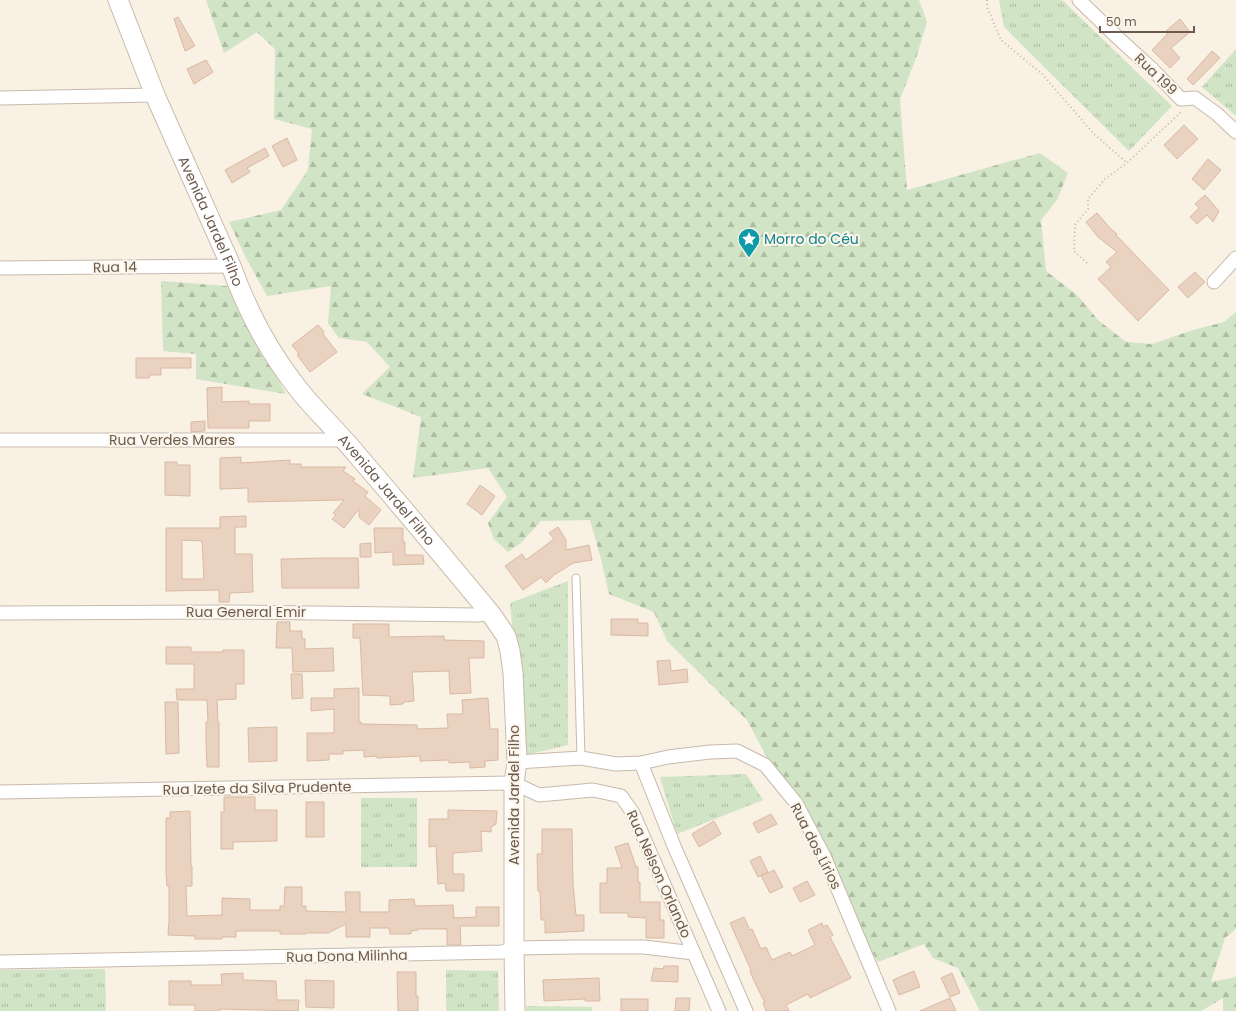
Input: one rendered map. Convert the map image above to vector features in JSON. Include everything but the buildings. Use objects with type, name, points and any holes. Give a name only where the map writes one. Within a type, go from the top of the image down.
[{"type":"main road","name":"Avenida Jardel Filho","points":[[118,0],[155,95],[231,266],[241,294],[260,333],[274,355],[304,395],[345,440],[491,614],[506,636],[513,673],[517,762],[514,783],[515,1011]]},
{"type":"street","name":"Rua 199","points":[[1079,0],[1151,68],[1181,99],[1195,98],[1217,114],[1236,132]]},
{"type":"street","points":[[0,98],[155,95]]},
{"type":"street","points":[[1214,282],[1236,258]]},
{"type":"street","name":"Rua 14","points":[[0,268],[231,266]]},
{"type":"street","name":"Rua Verdes Mares","points":[[0,440],[345,440]]},
{"type":"street","name":"Rua General Emir","points":[[0,613],[226,612],[491,614]]},
{"type":"street","name":"Rua dos Lírios","points":[[517,762],[581,758],[616,764],[641,763],[668,757],[710,752],[737,751],[765,765],[796,803],[824,856],[889,1011]]},
{"type":"street","name":"Rua Nelson Orlando","points":[[641,763],[674,846],[746,1011]]},
{"type":"street","name":"Rua Nelson Orlando","points":[[514,783],[539,795],[593,790],[621,796],[633,813],[719,1011]]},
{"type":"street","name":"Rua Izete da Silva Prudente","points":[[0,792],[514,783]]},
{"type":"street","name":"Rua Dona Milinha","points":[[0,962],[502,952],[514,948],[576,947],[644,947],[694,953]]},
{"type":"lane","points":[[576,578],[581,758]]},
{"type":"path","points":[[987,0],[987,7],[1001,40],[1042,74],[1094,134],[1127,163]]},
{"type":"path","points":[[1087,263],[1074,251],[1075,225],[1088,209],[1088,199],[1105,179],[1127,163],[1171,123],[1195,98]]},
{"type":"green space","points":[[206,0],[919,0],[927,22],[916,58],[900,99],[907,190],[1040,153],[1068,173],[1057,200],[1041,220],[1046,271],[1077,295],[1098,320],[1126,342],[1152,344],[1193,330],[1224,322],[1236,312],[1236,929],[1225,938],[1211,982],[1236,977],[1236,1011],[1223,1011],[1223,998],[1201,1011],[980,1011],[958,968],[933,958],[924,944],[878,962],[747,720],[667,641],[654,612],[609,594],[590,520],[541,521],[521,543],[508,552],[494,539],[488,523],[507,497],[488,468],[413,478],[421,417],[362,394],[390,367],[367,342],[339,338],[328,323],[331,286],[267,296],[246,258],[229,222],[281,210],[308,170],[312,129],[274,119],[275,49],[257,32],[224,53]]},
{"type":"green space","points":[[999,0],[1062,0],[1172,106],[1129,151],[1004,27]]},
{"type":"green space","points":[[1236,49],[1236,116],[1202,87]]},
{"type":"green space","points":[[161,281],[227,286],[286,394],[196,379],[196,354],[163,351]]},
{"type":"green space","points":[[568,581],[568,745],[525,755],[510,603]]},
{"type":"green space","points":[[746,774],[763,800],[677,834],[660,777]]},
{"type":"green space","points":[[361,798],[417,798],[417,867],[361,867]]},
{"type":"green space","points":[[105,969],[106,1011],[0,1011],[0,970]]},
{"type":"green space","points":[[446,970],[498,971],[499,1011],[446,1011]]},
{"type":"green space","points":[[526,1006],[592,1007],[592,1011],[526,1011]]},
{"type":"place","name":"Morro do Céu","points":[[749,258]]}]
